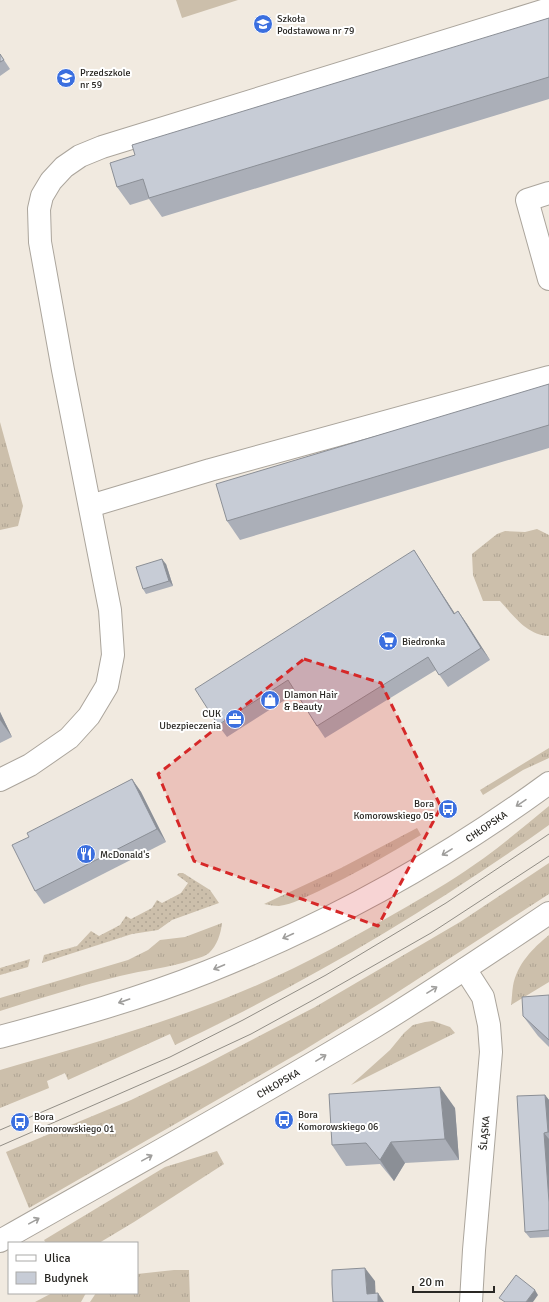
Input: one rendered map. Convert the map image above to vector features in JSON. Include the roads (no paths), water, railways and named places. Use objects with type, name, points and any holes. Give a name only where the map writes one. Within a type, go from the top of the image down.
[{"type":"street","points":[[0,780],[30,765],[69,738],[88,716],[107,686],[113,655],[110,610],[40,242],[39,209],[42,196],[51,181],[64,168],[80,156],[102,147],[549,9]]},
{"type":"street","points":[[549,193],[527,200],[549,279]]},
{"type":"street","points":[[90,506],[210,470],[549,377]]},
{"type":"street","name":"CHŁOPSKA","points":[[0,1037],[126,1001],[207,972],[255,952],[410,875],[449,851],[549,783]]},
{"type":"street","name":"CHŁOPSKA","points":[[0,1241],[290,1077],[375,1026],[465,969],[549,913]]},
{"type":"street","name":"ŚLĄSKA","points":[[465,969],[483,998],[489,1025],[491,1052],[471,1302]]},
{"type":"tram line","points":[[0,1130],[170,1057],[243,1020],[326,975],[446,903],[549,834]]},
{"type":"tram line","points":[[0,1146],[176,1069],[251,1034],[431,933],[549,856]]},
{"type":"place","name":"Szkoła Podstawowa nr 79","points":[[263,24]]},
{"type":"place","name":"Przedszkole nr 59","points":[[66,78]]},
{"type":"place","name":"Biedronka","points":[[388,641]]},
{"type":"place","name":"DIamon Hair & Beauty","points":[[270,700]]},
{"type":"place","name":"CUK Ubezpieczenia","points":[[235,719]]},
{"type":"place","name":"Bora Komorowskiego 05","points":[[448,809]]},
{"type":"place","name":"McDonald's","points":[[86,854]]},
{"type":"place","name":"Bora Komorowskiego 06","points":[[284,1120]]},
{"type":"place","name":"Bora Komorowskiego 01","points":[[20,1122]]}]
